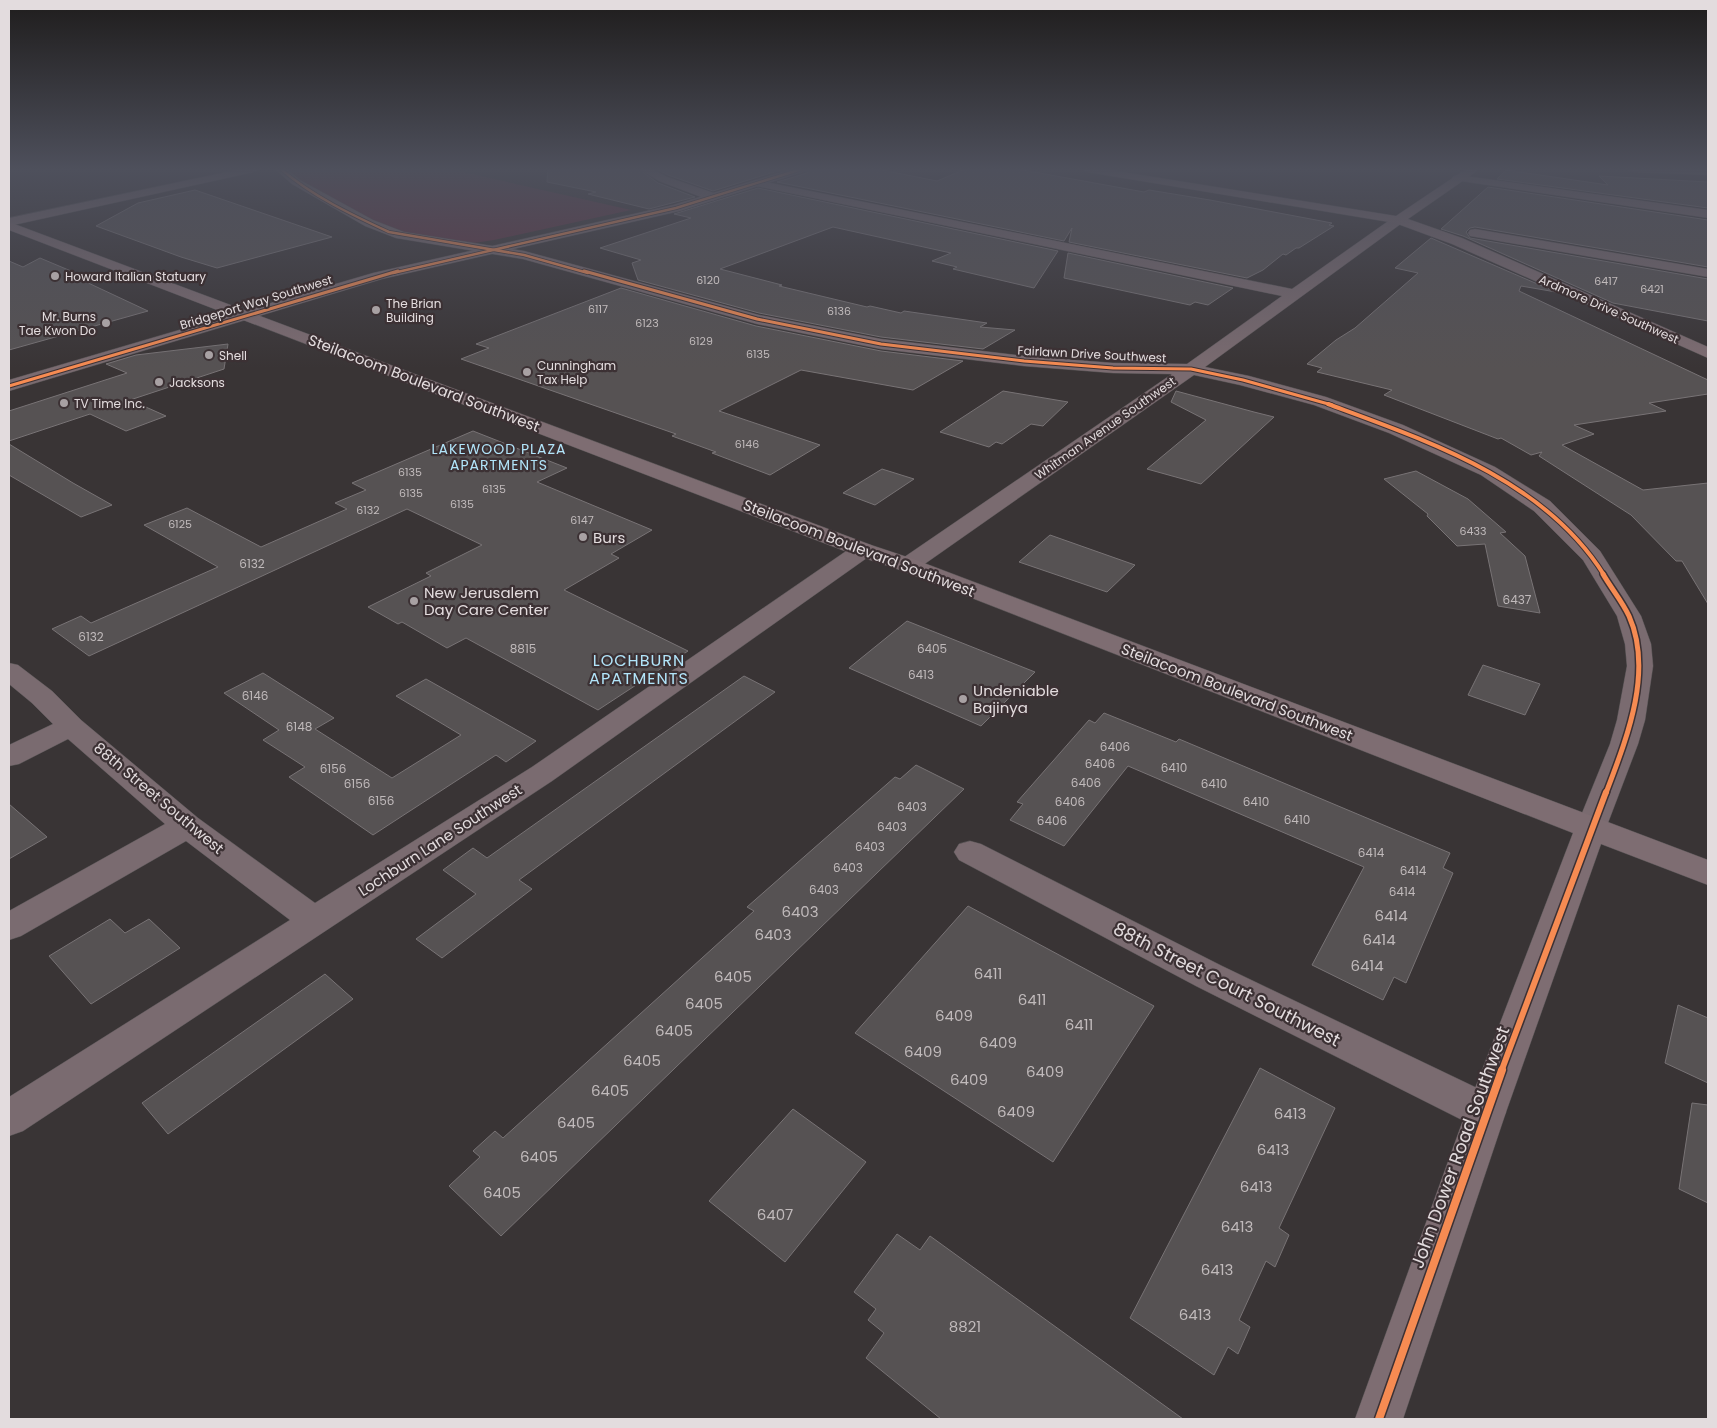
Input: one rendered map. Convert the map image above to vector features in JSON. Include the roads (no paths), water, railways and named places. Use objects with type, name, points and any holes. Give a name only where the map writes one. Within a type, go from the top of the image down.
[{"type":"main road","name":"Steilacoom Boulevard Southwest","points":[[39,236],[864,550],[908,565],[1708,873]]},
{"type":"main road","name":"Ardmore Drive Southwest","points":[[1441,236],[1708,353]]},
{"type":"main road","name":"John Dower Road Southwest","points":[[1379,1419],[1486,1112],[1591,828]]},
{"type":"street","name":"Fairlawn Drive Southwest","points":[[405,236],[524,256],[765,321],[881,344],[1024,361],[1113,368],[1191,369],[1243,380],[1320,401],[1396,429],[1488,472],[1536,502],[1592,556],[1628,616],[1638,644],[1640,666],[1631,720],[1624,744],[1591,828]]},
{"type":"street","name":"Bridgeport Way Southwest","points":[[9,386],[378,276],[555,236]]},
{"type":"street","points":[[1011,236],[1293,294]]},
{"type":"street","name":"Whitman Avenue Southwest","points":[[908,565],[1191,369],[1376,236]]},
{"type":"street","points":[[1490,236],[1708,273]]},
{"type":"street","name":"Lochburn Lane Southwest","points":[[9,1118],[542,774],[864,550]]},
{"type":"street","name":"88th Street Southwest","points":[[9,670],[187,826],[314,920]]},
{"type":"street","points":[[9,757],[71,726]]},
{"type":"street","points":[[9,927],[187,826]]},
{"type":"street","name":"88th Street Court Southwest","points":[[970,852],[1209,976],[1486,1112]]},
{"type":"place","name":"Howard Italian Statuary","points":[[55,276]]},
{"type":"place","name":"The Brian Building","points":[[376,310]]},
{"type":"place","name":"Mr. Burns Tae Kwon Do","points":[[106,323]]},
{"type":"place","name":"Shell","points":[[209,355]]},
{"type":"place","name":"Cunningham Tax Help","points":[[527,372]]},
{"type":"place","name":"Jacksons","points":[[159,382]]},
{"type":"place","name":"TV Time Inc.","points":[[64,403]]},
{"type":"place","name":"Burs","points":[[583,537]]},
{"type":"place","name":"New Jerusalem Day Care Center","points":[[414,601]]},
{"type":"place","name":"Undeniable Bajinya","points":[[963,699]]},
{"type":"district","name":"LAKEWOOD PLAZA APARTMENTS","points":[[499,458]]},
{"type":"district","name":"LOCHBURN APATMENTS","points":[[639,669]]}]
